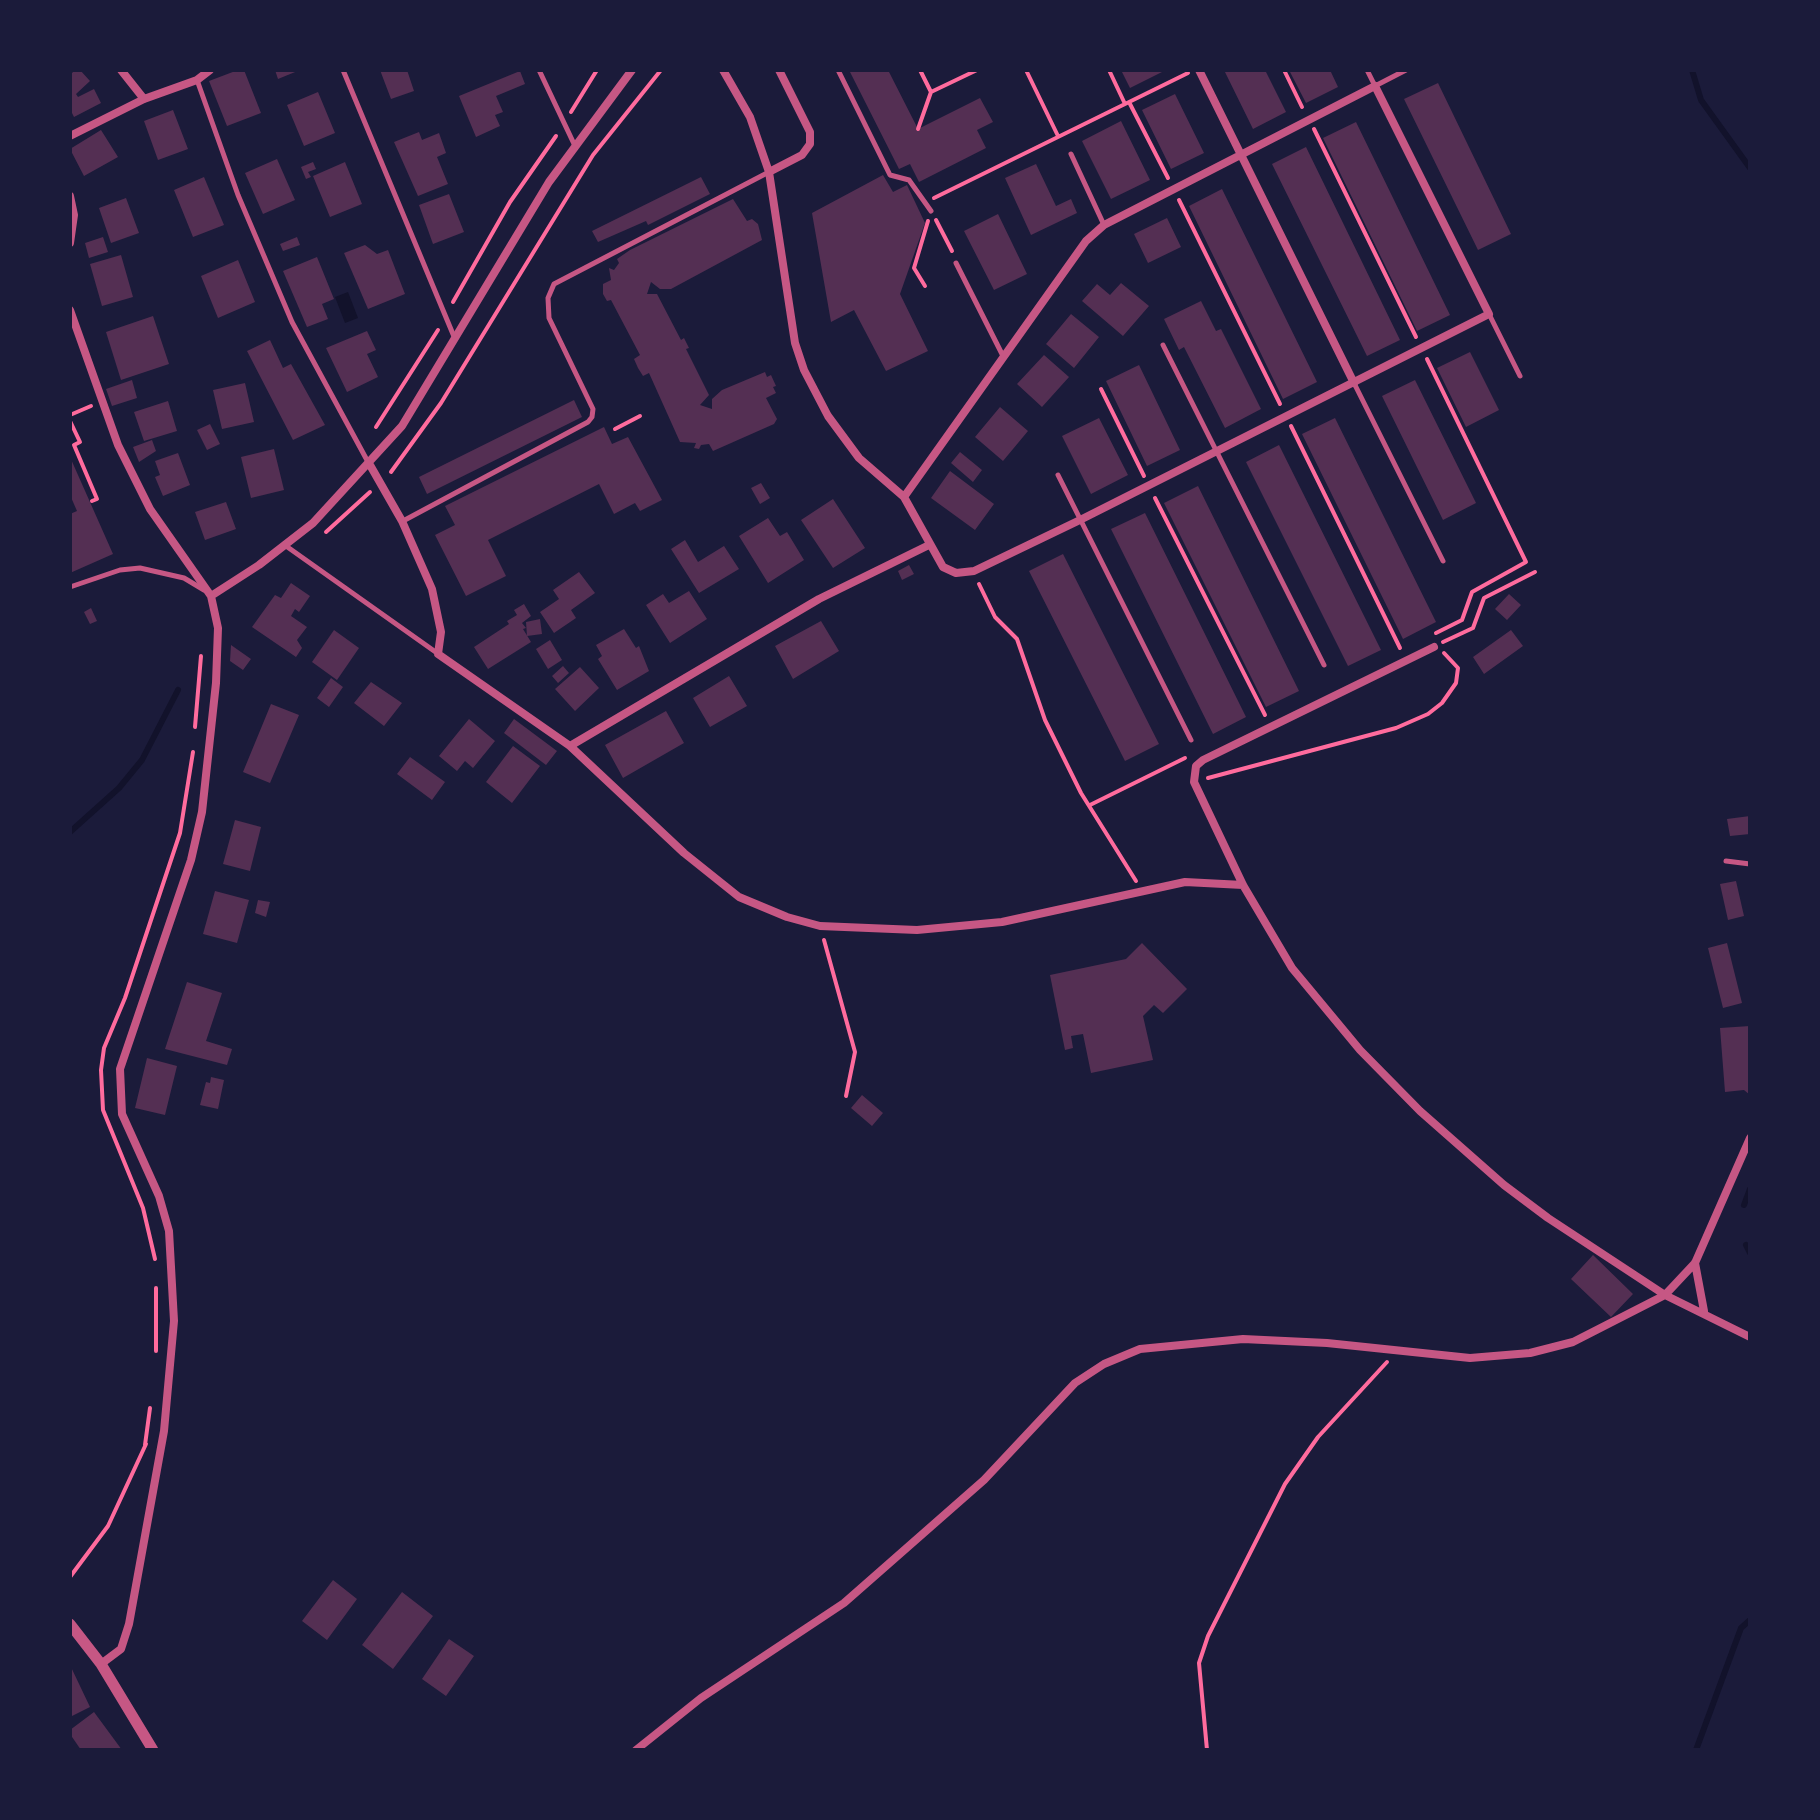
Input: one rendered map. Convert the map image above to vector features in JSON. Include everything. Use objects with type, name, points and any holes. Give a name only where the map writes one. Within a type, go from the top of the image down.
[{"type":"street","points":[[121,70],[144,99]]},
{"type":"street","points":[[70,136],[144,99],[197,80],[210,70]]},
{"type":"street","points":[[211,596],[286,546],[337,500],[402,426],[536,204],[632,70]]},
{"type":"street","points":[[723,70],[750,117],[769,172],[795,343],[804,370],[828,416],[859,458],[904,497],[943,567],[956,573],[974,571],[1080,520],[1489,314],[1375,86],[1104,225],[1086,241],[904,497]]},
{"type":"street","points":[[769,172],[802,155],[810,144],[810,132],[779,70]]},
{"type":"street","points":[[1196,70],[1354,383]]},
{"type":"street","points":[[70,196],[74,215],[70,243]]},
{"type":"street","points":[[70,310],[93,381],[124,457],[150,509],[211,596],[218,628],[216,683],[202,812],[191,860],[130,1035],[119,1078],[125,1122],[159,1196],[171,1240],[174,1321],[164,1431],[128,1632],[119,1652],[101,1664]]},
{"type":"street","points":[[370,465],[402,521],[432,589],[441,632],[438,654],[570,746],[684,853],[739,897],[820,926],[917,930],[1002,922],[1185,882],[1243,885]]},
{"type":"street","points":[[570,746],[819,599],[929,545]]},
{"type":"street","points":[[1434,647],[1203,760],[1196,766],[1194,782],[1243,885],[1292,968],[1323,1007],[1420,1111],[1526,1202],[1665,1295],[1704,1311],[1750,1337]]},
{"type":"street","points":[[636,1750],[701,1698],[844,1603],[984,1480],[1075,1383],[1104,1364],[1140,1349],[1243,1339],[1327,1343],[1470,1358],[1530,1353],[1573,1342],[1665,1295],[1695,1263],[1750,1138]]},
{"type":"street","points":[[1695,1263],[1704,1311]]},
{"type":"street","points":[[70,1624],[101,1664],[153,1750]]},
{"type":"lane","points":[[343,70],[455,340]]},
{"type":"lane","points":[[539,70],[575,146]]},
{"type":"lane","points":[[838,70],[890,175],[909,180],[927,201],[931,211]]},
{"type":"lane","points":[[1367,70],[1375,86],[1406,70]]},
{"type":"lane","points":[[197,80],[238,195],[292,322],[370,465]]},
{"type":"lane","points":[[1071,154],[1104,225]]},
{"type":"lane","points":[[402,521],[588,422],[592,417],[593,409],[549,318],[548,298],[554,284],[769,172]]},
{"type":"lane","points":[[956,263],[1003,356]]},
{"type":"lane","points":[[1489,314],[1520,376]]},
{"type":"lane","points":[[1163,345],[1324,665]]},
{"type":"lane","points":[[1354,383],[1443,561]]},
{"type":"lane","points":[[1058,475],[1191,740]]},
{"type":"lane","points":[[286,546],[438,654]]},
{"type":"lane","points":[[70,587],[120,570],[140,568],[184,578],[211,596]]},
{"type":"lane","points":[[1726,861],[1750,864]]},
{"type":"path","points":[[569,115],[597,70]]},
{"type":"path","points":[[393,470],[441,403],[593,155],[661,70]]},
{"type":"path","points":[[920,70],[931,92]]},
{"type":"path","points":[[918,129],[931,92],[977,70]]},
{"type":"path","points":[[1026,70],[1059,137]]},
{"type":"path","points":[[1109,70],[1173,188],[1401,650]]},
{"type":"path","points":[[927,201],[1196,70]]},
{"type":"path","points":[[1284,70],[1526,562],[1472,592],[1462,620],[1426,638]]},
{"type":"path","points":[[450,307],[510,202],[560,131]]},
{"type":"path","points":[[931,211],[956,263]]},
{"type":"path","points":[[925,286],[914,268],[931,211]]},
{"type":"path","points":[[376,427],[441,324]]},
{"type":"path","points":[[1101,389],[1266,717],[1280,710]]},
{"type":"path","points":[[70,415],[76,412]]},
{"type":"path","points":[[615,429],[640,416]]},
{"type":"path","points":[[70,421],[80,442],[74,445],[97,499],[92,501]]},
{"type":"path","points":[[318,539],[363,498]]},
{"type":"path","points":[[974,571],[995,617],[1017,639],[1045,720],[1081,793],[1143,891]]},
{"type":"path","points":[[1434,647],[1473,628],[1484,598],[1535,572]]},
{"type":"path","points":[[1388,657],[1414,644]]},
{"type":"path","points":[[1194,782],[1359,739],[1428,714],[1442,703],[1456,683],[1458,668],[1447,655],[1434,647]]},
{"type":"path","points":[[195,728],[202,652]]},
{"type":"path","points":[[156,1264],[143,1208],[103,1110],[101,1070],[104,1048],[125,998],[180,833],[194,743]]},
{"type":"path","points":[[1090,805],[1197,751]]},
{"type":"path","points":[[820,926],[855,1052],[846,1096]]},
{"type":"path","points":[[155,1356],[156,1277]]},
{"type":"path","points":[[1207,1750],[1199,1663],[1208,1636],[1285,1484],[1343,1407],[1397,1352]]},
{"type":"path","points":[[70,1577],[108,1526],[145,1445],[151,1400]]},
{"type":"path","points":[[145,1445],[164,1431]]},
{"type":"shaded area","points":[[348,292],[358,318],[345,323],[335,297]]},
{"type":"building","points":[[80,70],[90,81],[76,94],[78,97],[94,89],[101,103],[74,117],[70,109],[70,75]]},
{"type":"building","points":[[244,70],[261,113],[227,126],[209,81]]},
{"type":"building","points":[[275,70],[300,70],[278,79]]},
{"type":"building","points":[[380,70],[407,70],[414,91],[391,99]]},
{"type":"building","points":[[849,70],[888,70],[918,129],[980,98],[993,122],[977,130],[986,148],[919,182],[910,164],[899,169]]},
{"type":"building","points":[[1121,70],[1166,70],[1130,88]]},
{"type":"building","points":[[1224,70],[1265,70],[1286,112],[1253,129]]},
{"type":"building","points":[[1289,70],[1330,70],[1338,87],[1306,103]]},
{"type":"building","points":[[520,71],[525,84],[496,96],[503,112],[495,115],[500,126],[476,137],[459,96]]},
{"type":"building","points":[[1438,83],[1511,234],[1478,250],[1404,99]]},
{"type":"building","points":[[318,92],[335,133],[304,146],[287,105]]},
{"type":"building","points":[[1175,94],[1204,153],[1171,169],[1142,110]]},
{"type":"building","points":[[173,110],[188,149],[158,160],[144,121]]},
{"type":"building","points":[[1121,121],[1150,180],[1111,199],[1082,141]]},
{"type":"building","points":[[1356,122],[1450,315],[1417,331],[1323,138]]},
{"type":"building","points":[[101,130],[118,157],[84,176],[70,149]]},
{"type":"building","points":[[419,132],[422,140],[439,133],[446,153],[437,157],[448,184],[418,196],[394,142]]},
{"type":"building","points":[[1306,147],[1400,340],[1367,356],[1272,164]]},
{"type":"building","points":[[277,159],[295,200],[263,214],[245,173]]},
{"type":"building","points":[[313,162],[316,169],[308,172],[311,177],[306,179],[301,167]]},
{"type":"building","points":[[345,162],[362,204],[330,217],[313,176]]},
{"type":"building","points":[[1036,164],[1056,206],[1071,199],[1077,213],[1031,235],[1005,178]]},
{"type":"building","points":[[883,175],[893,192],[907,185],[925,223],[900,294],[928,351],[886,371],[854,310],[831,322],[812,213]]},
{"type":"building","points":[[204,177],[224,225],[193,237],[174,190]]},
{"type":"building","points":[[701,177],[710,194],[648,225],[646,221],[598,242],[592,231]]},
{"type":"building","points":[[1222,189],[1317,382],[1283,399],[1189,206]]},
{"type":"building","points":[[449,194],[464,232],[433,244],[419,205]]},
{"type":"building","points":[[126,198],[139,233],[111,243],[99,208]]},
{"type":"building","points":[[733,199],[747,221],[752,219],[758,224],[762,240],[671,289],[660,289],[651,282],[647,294],[657,294],[681,340],[684,338],[689,348],[686,349],[709,395],[700,405],[712,409],[712,399],[722,390],[765,372],[767,377],[771,375],[776,386],[773,387],[776,393],[766,398],[777,419],[774,424],[713,451],[709,444],[701,445],[699,449],[694,448],[696,443],[680,442],[649,373],[643,376],[638,368],[634,359],[640,355],[611,300],[607,301],[603,294],[603,284],[611,280],[609,268],[614,270],[619,263],[617,259],[630,250]]},
{"type":"building","points":[[998,214],[1027,274],[994,290],[964,231]]},
{"type":"building","points":[[1167,218],[1181,247],[1148,263],[1134,234]]},
{"type":"building","points":[[103,237],[108,252],[89,258],[85,243]]},
{"type":"building","points":[[297,237],[300,245],[283,251],[280,244]]},
{"type":"building","points":[[365,245],[377,254],[388,250],[405,294],[368,309],[344,253]]},
{"type":"building","points":[[121,255],[133,297],[102,306],[90,264]]},
{"type":"building","points":[[317,257],[334,299],[322,304],[328,319],[307,327],[283,271]]},
{"type":"building","points":[[238,260],[255,302],[218,318],[201,276]]},
{"type":"building","points":[[1121,283],[1149,306],[1123,336],[1082,301],[1097,284],[1110,295]]},
{"type":"building","points":[[1201,301],[1216,331],[1221,329],[1261,409],[1225,428],[1184,347],[1179,350],[1164,319]]},
{"type":"building","points":[[1071,314],[1099,337],[1074,368],[1046,344]]},
{"type":"building","points":[[153,316],[169,364],[121,380],[106,332]]},
{"type":"building","points":[[367,331],[376,350],[367,354],[378,377],[347,392],[326,348]]},
{"type":"building","points":[[270,340],[283,368],[291,364],[325,425],[293,440],[247,351]]},
{"type":"building","points":[[1470,352],[1499,410],[1466,427],[1437,368]]},
{"type":"building","points":[[1044,355],[1069,377],[1042,407],[1017,384]]},
{"type":"building","points":[[1139,365],[1180,450],[1147,466],[1106,381]]},
{"type":"building","points":[[132,380],[137,398],[112,406],[106,389]]},
{"type":"building","points":[[1415,380],[1476,503],[1443,520],[1382,396]]},
{"type":"building","points":[[245,383],[254,422],[222,429],[213,390]]},
{"type":"building","points":[[574,400],[582,417],[427,494],[419,477]]},
{"type":"building","points":[[168,401],[177,431],[144,441],[134,412]]},
{"type":"building","points":[[1000,407],[1028,431],[1003,461],[975,437]]},
{"type":"building","points":[[1099,418],[1128,475],[1091,494],[1062,436]]},
{"type":"building","points":[[1335,418],[1436,622],[1403,639],[1302,434]]},
{"type":"building","points":[[210,424],[220,444],[207,450],[197,430]]},
{"type":"building","points":[[604,427],[612,444],[628,437],[662,500],[640,511],[635,503],[614,514],[599,484],[488,540],[506,576],[466,596],[435,535],[455,525],[445,506]]},
{"type":"building","points":[[152,440],[156,451],[139,462],[133,447]]},
{"type":"building","points":[[1279,445],[1381,650],[1348,666],[1246,462]]},
{"type":"building","points":[[274,449],[284,490],[251,498],[241,457]]},
{"type":"building","points":[[960,452],[982,470],[973,482],[951,463]]},
{"type":"building","points":[[178,453],[190,485],[163,496],[155,477],[160,475],[155,461]]},
{"type":"building","points":[[70,457],[113,554],[70,573],[70,514],[77,511],[70,495]]},
{"type":"building","points":[[950,471],[994,504],[975,530],[931,498]]},
{"type":"building","points":[[761,483],[770,498],[760,504],[751,488]]},
{"type":"building","points":[[1198,486],[1299,691],[1266,707],[1164,503]]},
{"type":"building","points":[[833,499],[865,548],[833,568],[801,520]]},
{"type":"building","points":[[226,502],[236,529],[205,540],[195,512]]},
{"type":"building","points":[[1145,513],[1246,717],[1213,734],[1111,529]]},
{"type":"building","points":[[768,518],[780,536],[787,532],[804,560],[768,583],[739,536]]},
{"type":"building","points":[[685,540],[698,562],[724,546],[739,569],[699,593],[671,549]]},
{"type":"building","points":[[1063,554],[1159,744],[1125,761],[1029,571]]},
{"type":"building","points":[[909,565],[914,574],[902,580],[898,571]]},
{"type":"building","points":[[579,572],[595,593],[571,610],[576,618],[554,633],[540,612],[559,599],[553,590]]},
{"type":"building","points":[[291,583],[310,596],[299,612],[295,609],[291,616],[307,627],[297,640],[302,648],[296,657],[252,627],[275,595],[281,598]]},
{"type":"building","points":[[689,591],[707,619],[670,643],[646,605],[663,594],[669,603]]},
{"type":"building","points":[[1509,594],[1521,605],[1507,620],[1495,609]]},
{"type":"building","points":[[524,604],[531,616],[522,623],[526,628],[523,629],[531,642],[488,669],[474,647],[509,624],[507,621],[517,615],[514,610]]},
{"type":"building","points":[[91,608],[97,621],[90,624],[84,612]]},
{"type":"building","points":[[540,619],[542,634],[527,636],[526,622]]},
{"type":"building","points":[[821,621],[839,651],[793,679],[775,646]]},
{"type":"building","points":[[624,629],[636,648],[639,646],[649,671],[617,690],[598,659],[602,656],[596,645]]},
{"type":"building","points":[[334,630],[359,648],[337,680],[312,662]]},
{"type":"building","points":[[1511,630],[1523,646],[1484,674],[1473,657]]},
{"type":"building","points":[[550,640],[562,660],[548,669],[536,649]]},
{"type":"building","points":[[231,645],[251,659],[243,670],[230,661]]},
{"type":"building","points":[[563,666],[569,673],[558,683],[552,676]]},
{"type":"building","points":[[580,667],[599,688],[575,711],[555,689]]},
{"type":"building","points":[[729,676],[747,706],[710,727],[693,698]]},
{"type":"building","points":[[331,678],[343,687],[329,707],[317,698]]},
{"type":"building","points":[[371,682],[402,703],[384,726],[354,703]]},
{"type":"building","points":[[271,704],[299,715],[270,783],[243,772]]},
{"type":"building","points":[[666,711],[684,743],[623,778],[605,745]]},
{"type":"building","points":[[469,719],[495,741],[473,768],[465,761],[457,771],[439,756]]},
{"type":"building","points":[[514,719],[557,751],[546,765],[504,733]]},
{"type":"building","points":[[513,746],[540,766],[512,803],[486,782]]},
{"type":"building","points":[[410,757],[445,782],[432,800],[397,774]]},
{"type":"building","points":[[1750,816],[1750,834],[1730,836],[1727,819]]},
{"type":"building","points":[[235,820],[261,827],[250,871],[223,864]]},
{"type":"building","points":[[1736,881],[1744,916],[1728,920],[1720,884]]},
{"type":"building","points":[[215,891],[249,900],[237,943],[203,934]]},
{"type":"building","points":[[258,900],[270,902],[266,917],[255,913]]},
{"type":"building","points":[[1142,943],[1187,989],[1163,1013],[1154,1005],[1143,1016],[1153,1060],[1091,1073],[1083,1034],[1071,1036],[1073,1048],[1065,1050],[1050,975],[1126,959]]},
{"type":"building","points":[[1727,943],[1742,1003],[1723,1008],[1708,948]]},
{"type":"building","points":[[187,982],[222,993],[206,1041],[232,1049],[227,1065],[165,1049]]},
{"type":"building","points":[[1750,1026],[1750,1095],[1744,1090],[1725,1092],[1720,1028]]},
{"type":"building","points":[[147,1058],[177,1066],[165,1115],[135,1108]]},
{"type":"building","points":[[211,1077],[224,1080],[218,1109],[200,1105],[206,1082],[210,1083]]},
{"type":"building","points":[[862,1095],[883,1113],[872,1126],[851,1108]]},
{"type":"building","points":[[1593,1255],[1633,1294],[1611,1317],[1571,1279]]},
{"type":"building","points":[[333,1580],[357,1599],[327,1640],[302,1621]]},
{"type":"building","points":[[402,1592],[433,1616],[393,1669],[362,1645]]},
{"type":"building","points":[[449,1639],[474,1656],[446,1696],[422,1679]]},
{"type":"building","points":[[70,1665],[90,1707],[70,1717]]},
{"type":"building","points":[[94,1712],[122,1750],[81,1750],[70,1730]]},
{"type":"waterway","points":[[1692,70],[1701,100],[1750,168]]},
{"type":"waterway","points":[[70,832],[119,788],[142,760],[178,690]]},
{"type":"waterway","points":[[1744,1205],[1750,1189]]},
{"type":"waterway","points":[[1746,1245],[1750,1253]]},
{"type":"waterway","points":[[1696,1750],[1741,1628],[1750,1620]]}]
